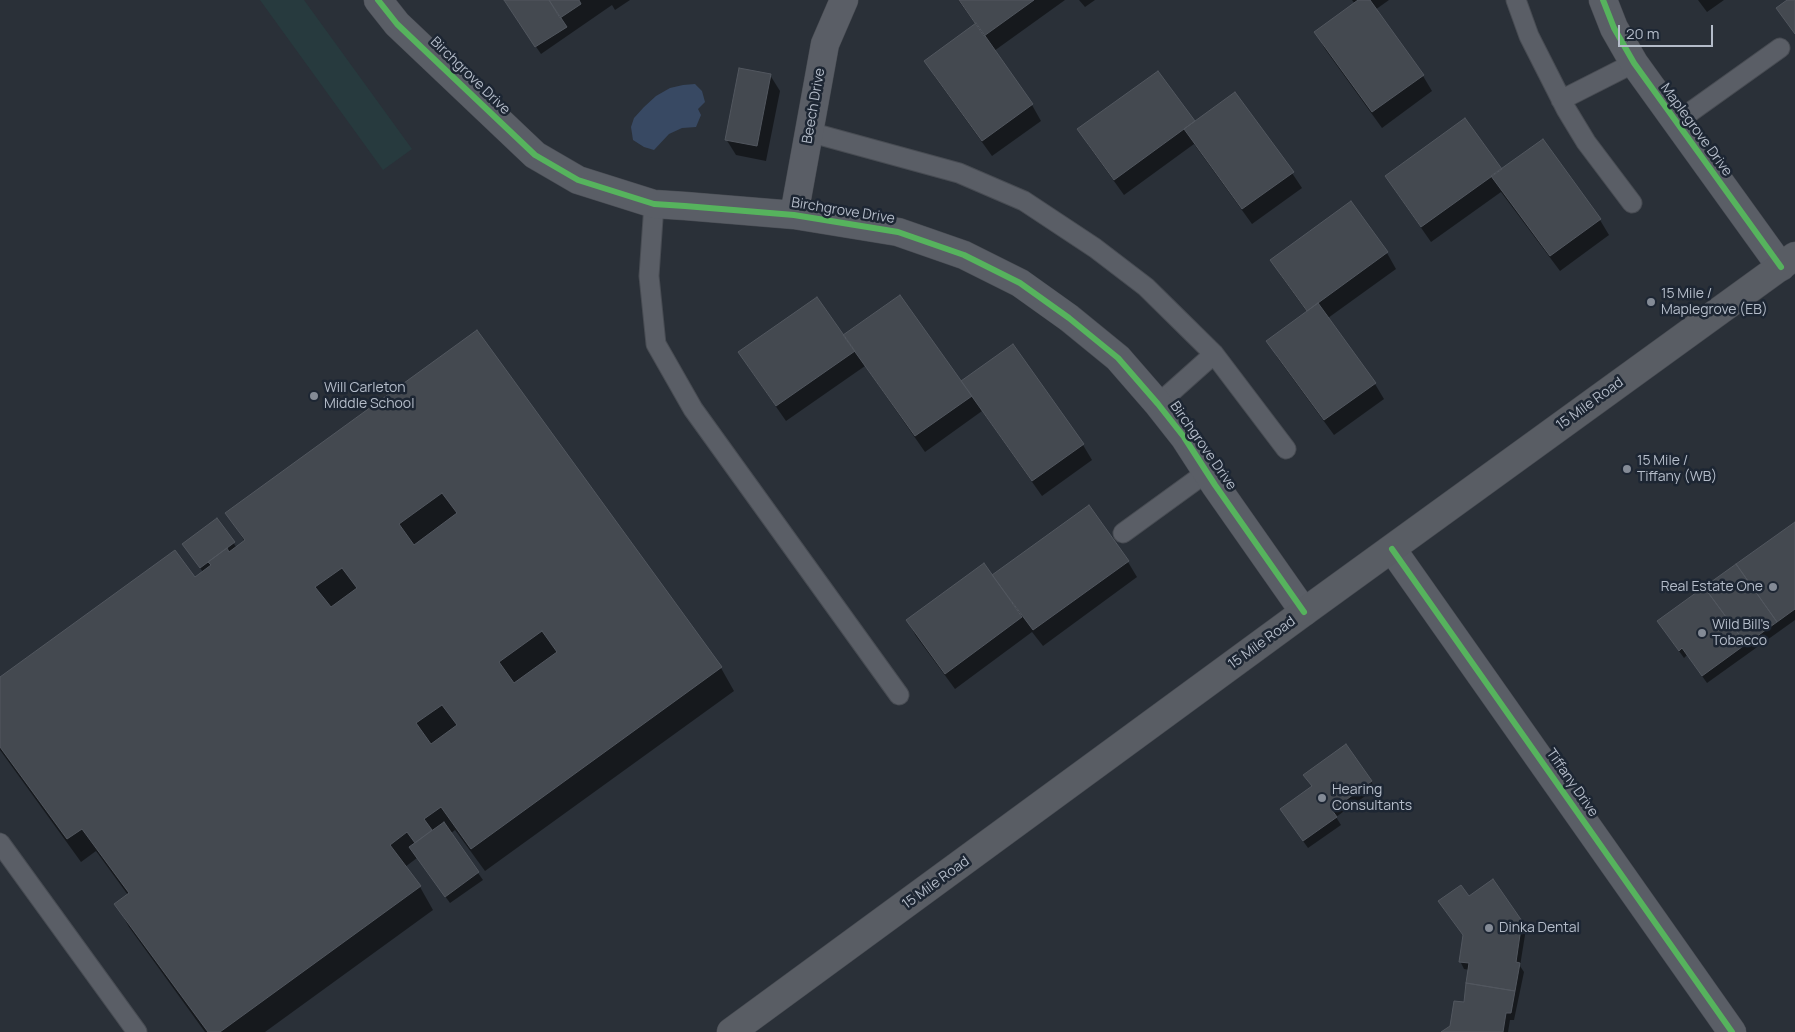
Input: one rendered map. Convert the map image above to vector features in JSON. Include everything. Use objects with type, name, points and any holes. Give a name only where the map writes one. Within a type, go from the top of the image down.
[{"type":"main road","name":"15 Mile Road","points":[[731,1032],[1304,612],[1788,261]]},
{"type":"street","name":"Birchgrove Drive","points":[[378,0],[397,24],[535,155],[578,180],[654,204],[794,215],[898,232],[964,255],[1020,283],[1069,318],[1118,358],[1158,404],[1184,437],[1304,612]]},
{"type":"street","name":"Beech Drive","points":[[794,215],[825,44],[844,0]]},
{"type":"street","name":"Maplegrove Drive","points":[[1603,0],[1614,28],[1634,63],[1675,123],[1788,261]]},
{"type":"street","name":"Tiffany Drive","points":[[1392,549],[1732,1032]]},
{"type":"lane","points":[[1516,0],[1529,36],[1561,100],[1586,142],[1632,203]]},
{"type":"lane","points":[[1675,123],[1780,48]]},
{"type":"lane","points":[[1561,100],[1634,63]]},
{"type":"lane","points":[[809,132],[959,173],[1024,201],[1095,248],[1146,288],[1214,354],[1286,449]]},
{"type":"lane","points":[[654,204],[648,276],[656,344],[693,409],[898,695]]},
{"type":"lane","points":[[1158,404],[1214,354]]},
{"type":"lane","points":[[1123,533],[1207,472]]},
{"type":"lane","points":[[0,842],[137,1032]]},
{"type":"green space","points":[[260,0],[304,0],[412,149],[383,170]]},
{"type":"water","points":[[695,84],[702,91],[705,102],[698,109],[701,115],[696,127],[682,128],[669,134],[654,150],[644,147],[633,140],[631,127],[634,118],[656,96],[670,88]]},
{"type":"building","points":[[504,0],[549,0],[567,27],[535,47]]},
{"type":"building","points":[[549,0],[579,0],[581,4],[560,18]]},
{"type":"building","points":[[959,0],[1034,0],[984,36]]},
{"type":"building","points":[[1358,0],[1370,0],[1424,75],[1372,112],[1314,32]]},
{"type":"building","points":[[1787,0],[1795,0],[1795,34],[1776,8]]},
{"type":"building","points":[[976,23],[1033,104],[982,141],[924,61]]},
{"type":"building","points":[[739,68],[771,74],[757,146],[725,140]]},
{"type":"building","points":[[1158,71],[1195,121],[1114,180],[1077,129]]},
{"type":"building","points":[[1235,92],[1294,172],[1242,209],[1184,129]]},
{"type":"building","points":[[1465,118],[1502,169],[1421,227],[1385,176]]},
{"type":"building","points":[[1543,139],[1601,219],[1550,256],[1491,176]]},
{"type":"building","points":[[1351,201],[1388,252],[1307,311],[1270,260]]},
{"type":"building","points":[[900,295],[972,396],[915,436],[843,335]]},
{"type":"building","points":[[817,297],[855,351],[776,406],[738,352]]},
{"type":"building","points":[[1318,303],[1376,383],[1324,420],[1266,341]]},
{"type":"building","points":[[477,330],[722,667],[471,849],[441,807],[424,819],[432,830],[415,843],[407,832],[390,845],[421,886],[220,1032],[208,1032],[114,904],[129,893],[82,829],[67,839],[0,747],[0,677],[175,550],[195,577],[211,565],[208,562],[227,548],[229,552],[245,540],[225,513]],"holes":[[[442,493],[457,513],[414,545],[399,524]],[[342,568],[357,588],[331,607],[315,587]],[[542,631],[557,652],[514,683],[499,662]],[[442,705],[457,725],[431,744],[416,723]]]},
{"type":"building","points":[[1013,344],[1084,444],[1032,481],[961,381]]},
{"type":"building","points":[[1089,505],[1129,561],[1033,630],[992,575]]},
{"type":"building","points":[[217,518],[235,542],[200,568],[182,544]]},
{"type":"building","name":"Real Estate One","points":[[1795,522],[1795,609],[1777,622],[1736,564]]},
{"type":"building","points":[[984,563],[1022,617],[945,674],[906,620]]},
{"type":"building","points":[[1736,564],[1777,622],[1746,644],[1704,587]]},
{"type":"building","name":"Wild Bill's Tobacco","points":[[1704,587],[1746,644],[1702,676],[1682,648],[1679,651],[1657,621]]},
{"type":"building","name":"Hearing Consultants","points":[[1346,744],[1372,781],[1332,810],[1337,817],[1303,841],[1280,809],[1312,786],[1303,775]]},
{"type":"building","points":[[444,822],[479,872],[445,897],[409,847]]},
{"type":"building","name":"Dinka Dental","points":[[1493,879],[1522,921],[1516,962],[1520,963],[1515,991],[1466,983],[1469,963],[1459,962],[1463,935],[1438,901],[1461,885],[1469,896]]},
{"type":"building","points":[[1466,983],[1515,991],[1511,1013],[1506,1013],[1503,1032],[1441,1032],[1450,1026],[1454,1001],[1464,1002]]},
{"type":"cycle path","points":[[378,0],[397,24],[535,155],[578,180],[654,204],[794,215],[898,232],[964,255],[1020,283],[1069,318],[1118,358],[1158,404],[1184,437],[1215,485],[1304,612]]},
{"type":"cycle path","points":[[1603,0],[1614,28],[1634,63],[1781,267]]},
{"type":"cycle path","points":[[1392,549],[1732,1032]]},
{"type":"place","name":"15 Mile / Maplegrove (EB)","points":[[1651,302]]},
{"type":"place","name":"Will Carleton Middle School","points":[[314,396]]},
{"type":"place","name":"15 Mile / Tiffany (WB)","points":[[1627,469]]},
{"type":"place","name":"Real Estate One","points":[[1773,587]]},
{"type":"place","name":"Wild Bill's Tobacco","points":[[1702,633]]},
{"type":"place","name":"Hearing Consultants","points":[[1322,798]]},
{"type":"place","name":"Dinka Dental","points":[[1489,928]]}]
